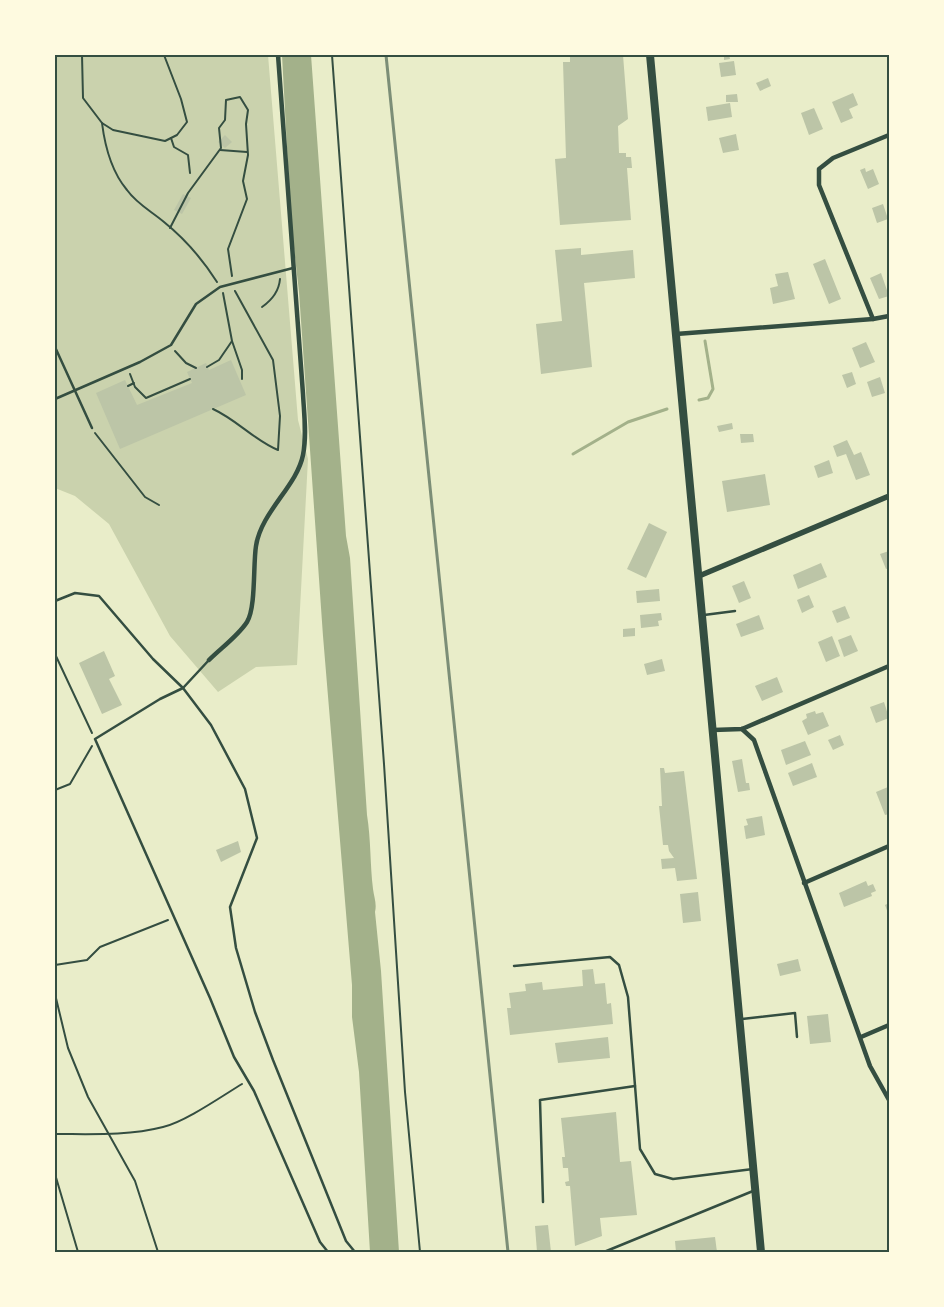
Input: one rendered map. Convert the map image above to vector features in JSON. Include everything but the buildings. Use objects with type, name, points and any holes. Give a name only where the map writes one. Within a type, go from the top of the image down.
[{"type":"main road","points":[[650,55],[762,1252]]},
{"type":"street","points":[[209,660],[248,621],[256,544],[266,519],[303,457],[305,433],[278,55]]},
{"type":"street","points":[[873,319],[818,185],[820,168],[833,158],[889,135]]},
{"type":"street","points":[[676,334],[873,319],[889,316]]},
{"type":"street","points":[[699,576],[889,496]]},
{"type":"street","points":[[713,730],[742,729],[889,666]]},
{"type":"street","points":[[742,729],[754,740],[870,1066],[889,1100]]},
{"type":"street","points":[[804,882],[889,846]]},
{"type":"street","points":[[861,1037],[889,1025]]},
{"type":"lane","points":[[55,399],[171,346],[196,304],[220,287],[293,268]]},
{"type":"lane","points":[[55,347],[92,428]]},
{"type":"lane","points":[[55,601],[75,593],[99,596],[147,652],[183,688],[211,725],[245,789],[257,838],[230,907],[236,948],[255,1012],[273,1060],[346,1241],[355,1252]]},
{"type":"lane","points":[[702,615],[735,611]]},
{"type":"lane","points":[[209,660],[183,688],[160,699],[95,739],[234,1056],[248,1080],[320,1242],[328,1252]]},
{"type":"lane","points":[[514,966],[610,957],[619,965],[628,998],[640,1149],[655,1174],[673,1179],[754,1168]]},
{"type":"lane","points":[[740,1019],[795,1013],[797,1037]]},
{"type":"lane","points":[[543,1202],[540,1100],[635,1086]]},
{"type":"lane","points":[[604,1252],[756,1190]]},
{"type":"path","points":[[82,55],[83,98],[102,123],[113,130],[165,141],[177,135],[187,122],[182,99],[164,55]]},
{"type":"path","points":[[332,55],[385,772],[405,1092],[420,1252]]},
{"type":"path","points":[[170,228],[188,193],[220,150],[222,139],[219,128],[225,120],[226,100],[240,97],[248,110],[246,124],[248,152],[243,181],[247,199],[228,249],[232,284],[237,298],[248,312],[273,360],[280,416],[278,450],[261,443],[234,420],[213,409]]},
{"type":"path","points":[[102,123],[105,147],[126,189],[142,208],[170,228],[196,253],[225,296],[232,341],[242,370],[242,379]]},
{"type":"path","points":[[171,138],[174,147],[188,155],[190,173]]},
{"type":"path","points":[[220,150],[248,152]]},
{"type":"path","points":[[262,307],[270,302],[280,287],[281,272]]},
{"type":"path","points":[[208,367],[219,360],[232,341]]},
{"type":"path","points":[[171,346],[186,363],[196,368]]},
{"type":"path","points":[[128,367],[134,383],[146,398],[187,383],[190,379]]},
{"type":"path","points":[[128,386],[134,383]]},
{"type":"path","points":[[92,428],[145,497],[159,505]]},
{"type":"path","points":[[55,654],[95,739],[70,784],[55,790]]},
{"type":"path","points":[[55,965],[87,960],[100,947],[153,928],[174,917]]},
{"type":"path","points":[[55,994],[68,1048],[88,1097],[135,1181],[158,1252]]},
{"type":"path","points":[[55,1134],[110,1134],[165,1127],[210,1104],[248,1080]]},
{"type":"path","points":[[55,1174],[78,1252]]},
{"type":"shaded area","points":[[55,55],[268,55],[298,420],[308,459],[297,665],[256,667],[218,692],[170,636],[109,524],[75,496],[55,488]]},
{"type":"shaded area","points":[[282,55],[311,55],[346,536],[350,558],[367,815],[381,971],[399,1252],[370,1252],[359,1072],[352,1017],[352,985],[323,636],[299,292],[291,222]]},
{"type":"waterway","points":[[699,400],[708,398],[713,389],[705,341]]},
{"type":"waterway","points":[[573,454],[628,422],[667,409]]},
{"type":"railway","points":[[386,55],[508,1252]]}]
